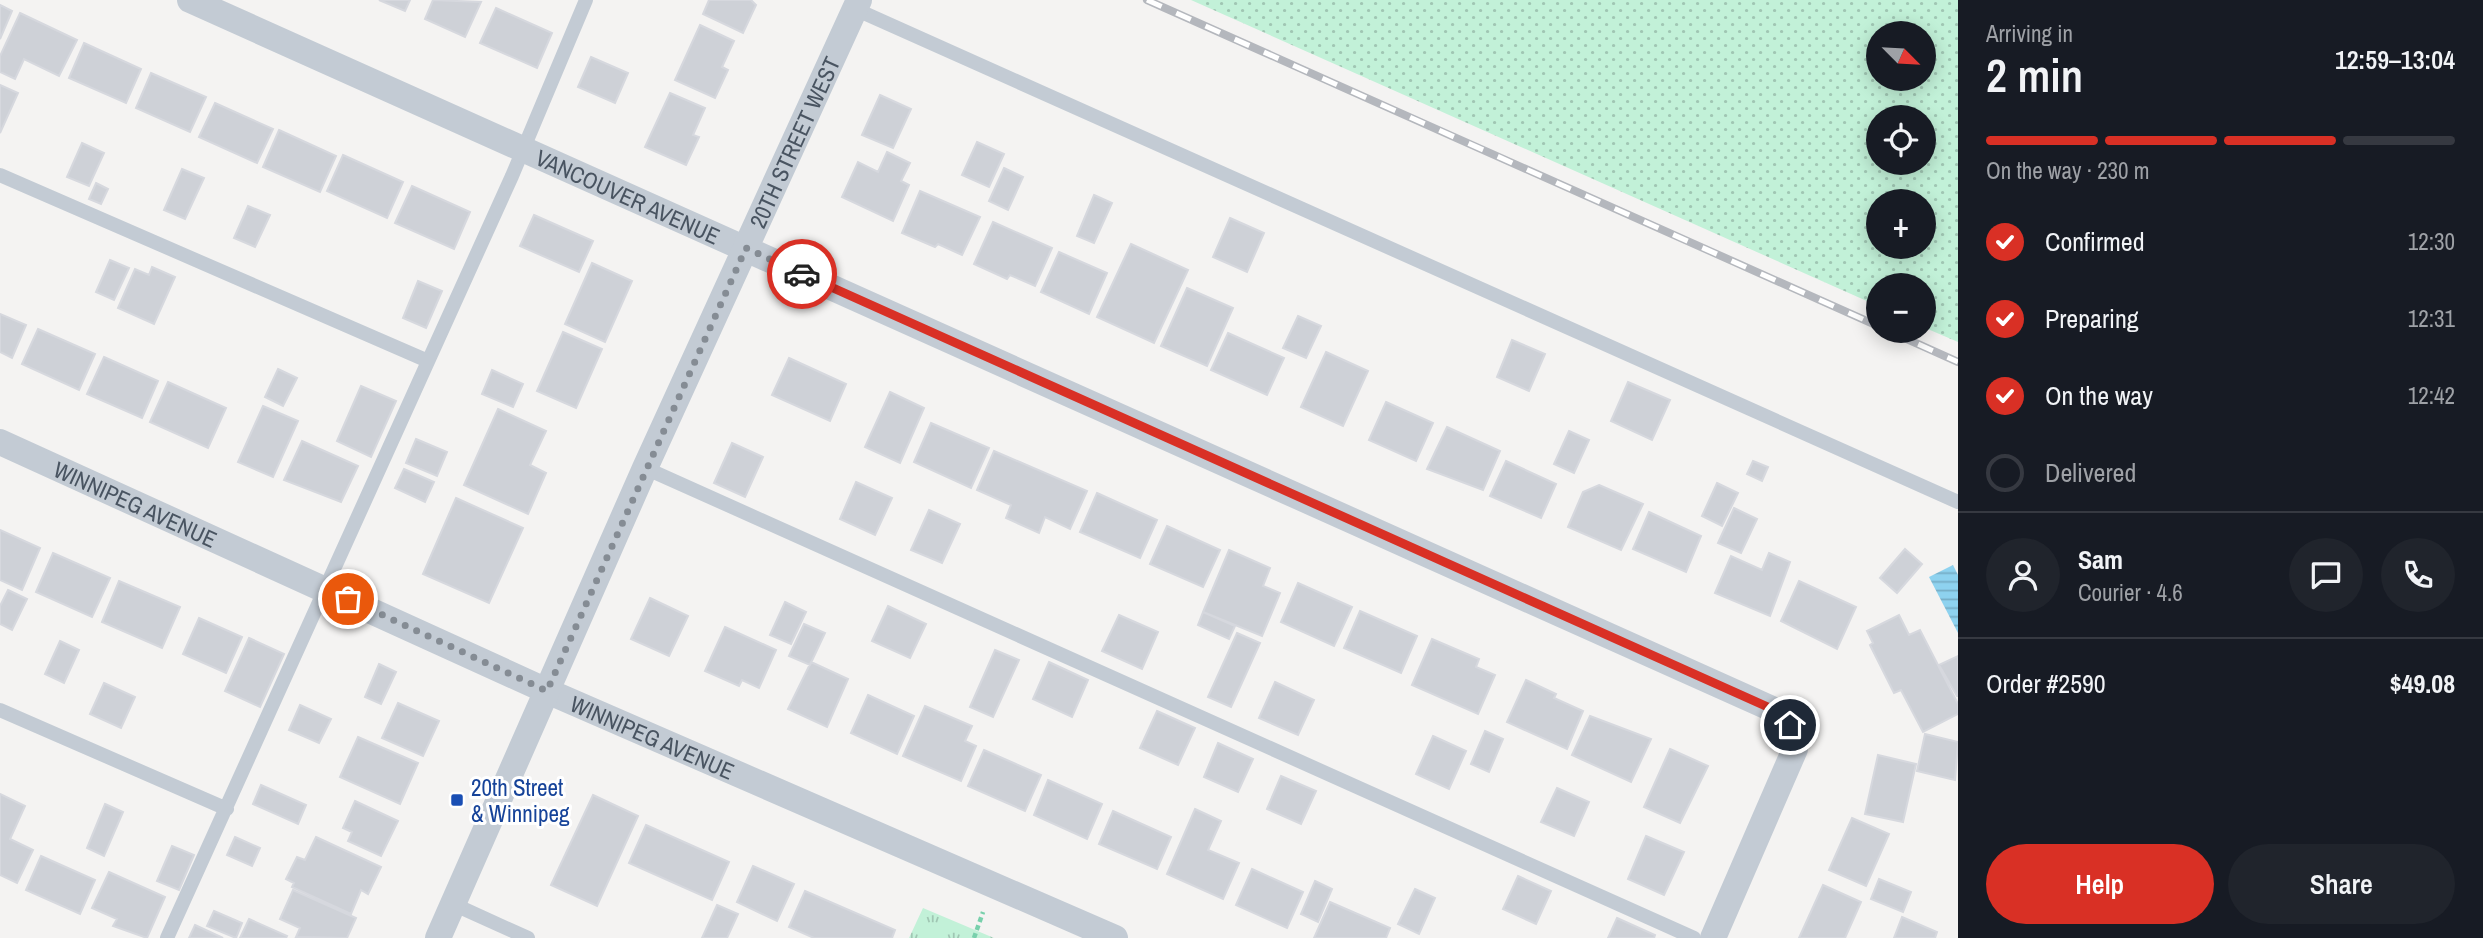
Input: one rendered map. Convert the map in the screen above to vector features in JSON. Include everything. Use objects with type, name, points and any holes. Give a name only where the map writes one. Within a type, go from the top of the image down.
[{"type":"street","name":"VANCOUVER AVENUE","points":[[190,0],[1770,708],[1790,725],[1796,749],[1713,938]]},
{"type":"street","name":"20TH STREET WEST","points":[[438,938],[645,468],[857,5]]},
{"type":"street","name":"WINNIPEG AVENUE","points":[[0,442],[547,691],[1115,938]]},
{"type":"lane","points":[[167,938],[523,149],[586,0]]},
{"type":"lane","points":[[857,5],[1958,502]]},
{"type":"lane","points":[[0,175],[428,361]]},
{"type":"lane","points":[[645,468],[1694,938]]},
{"type":"lane","points":[[0,710],[226,809]]},
{"type":"lane","points":[[453,904],[528,938]]},
{"type":"path","points":[[974,938],[984,912]]},
{"type":"green space","points":[[1191,0],[1958,0],[1958,342],[1936,333],[1936,273],[1866,273],[1866,301]]},
{"type":"green space","points":[[923,908],[994,938],[909,938]]},
{"type":"water","points":[[1953,565],[1958,575],[1958,633],[1929,577]]},
{"type":"building","points":[[379,0],[410,0],[405,11]]},
{"type":"building","points":[[433,0],[481,2],[465,37],[425,19]]},
{"type":"building","points":[[709,0],[751,0],[756,5],[743,33],[703,14]]},
{"type":"building","points":[[0,5],[12,11],[0,39]]},
{"type":"building","points":[[496,8],[552,33],[537,68],[480,43]]},
{"type":"building","points":[[20,13],[77,40],[59,76],[24,59],[15,79],[0,72],[0,56]]},
{"type":"building","points":[[700,25],[734,41],[722,67],[728,70],[715,98],[675,80]]},
{"type":"building","points":[[84,43],[141,69],[126,103],[69,78]]},
{"type":"building","points":[[591,57],[628,73],[615,103],[578,87]]},
{"type":"building","points":[[151,73],[206,97],[190,132],[136,108]]},
{"type":"building","points":[[0,85],[18,93],[0,133]]},
{"type":"building","points":[[670,93],[705,108],[693,135],[699,137],[686,165],[645,147]]},
{"type":"building","points":[[880,95],[911,109],[893,148],[862,135]]},
{"type":"building","points":[[215,103],[273,129],[257,163],[199,137]]},
{"type":"building","points":[[279,130],[336,156],[320,192],[263,167]]},
{"type":"building","points":[[977,142],[1004,154],[989,187],[962,175]]},
{"type":"building","points":[[82,143],[104,153],[89,186],[67,177]]},
{"type":"building","points":[[887,152],[910,163],[901,181],[909,185],[893,221],[842,197],[858,162],[878,172]]},
{"type":"building","points":[[343,155],[403,182],[387,218],[327,191]]},
{"type":"building","points":[[1004,168],[1023,177],[1008,210],[989,201]]},
{"type":"building","points":[[182,169],[204,178],[185,219],[164,210]]},
{"type":"building","points":[[96,183],[108,189],[101,204],[89,199]]},
{"type":"building","points":[[412,186],[470,212],[454,249],[395,223]]},
{"type":"building","points":[[920,191],[980,217],[962,255],[902,233]]},
{"type":"building","points":[[1094,195],[1112,203],[1094,243],[1077,236]]},
{"type":"building","points":[[248,206],[270,215],[255,247],[234,238]]},
{"type":"building","points":[[534,215],[593,241],[579,272],[520,246]]},
{"type":"building","points":[[1230,218],[1264,233],[1247,272],[1213,257]]},
{"type":"building","points":[[993,222],[1052,248],[1035,286],[1010,275],[1007,279],[974,264]]},
{"type":"building","points":[[1131,244],[1188,270],[1154,343],[1097,317]]},
{"type":"building","points":[[1059,252],[1107,273],[1089,314],[1041,292]]},
{"type":"building","points":[[110,260],[129,268],[114,300],[96,292]]},
{"type":"building","points":[[592,263],[632,281],[605,342],[565,324]]},
{"type":"building","points":[[152,267],[175,277],[154,324],[118,308],[135,269],[149,275]]},
{"type":"building","points":[[418,281],[442,291],[426,328],[403,318]]},
{"type":"building","points":[[1187,288],[1233,308],[1207,366],[1161,346]]},
{"type":"building","points":[[0,314],[26,325],[12,358],[0,352]]},
{"type":"building","points":[[1298,316],[1321,326],[1306,358],[1283,348]]},
{"type":"building","points":[[38,329],[95,354],[79,390],[22,364]]},
{"type":"building","points":[[563,332],[602,349],[576,408],[537,391]]},
{"type":"building","points":[[1228,333],[1284,358],[1267,395],[1211,370]]},
{"type":"building","points":[[1512,340],[1545,354],[1529,391],[1497,377]]},
{"type":"building","points":[[1326,352],[1368,371],[1343,426],[1301,407]]},
{"type":"building","points":[[104,357],[158,381],[142,418],[87,394]]},
{"type":"building","points":[[789,358],[846,384],[830,421],[772,395]]},
{"type":"building","points":[[278,369],[297,378],[283,406],[265,397]]},
{"type":"building","points":[[492,370],[523,384],[513,407],[482,394]]},
{"type":"building","points":[[168,382],[226,408],[208,448],[150,422]]},
{"type":"building","points":[[1628,382],[1670,400],[1652,440],[1611,421]]},
{"type":"building","points":[[361,386],[396,401],[371,457],[337,441]]},
{"type":"building","points":[[890,392],[924,408],[900,463],[865,447]]},
{"type":"building","points":[[1386,402],[1433,423],[1416,461],[1369,440]]},
{"type":"building","points":[[263,406],[298,421],[273,477],[238,462]]},
{"type":"building","points":[[498,409],[546,431],[530,465],[546,473],[528,514],[464,485]]},
{"type":"building","points":[[931,423],[989,448],[971,488],[914,462]]},
{"type":"building","points":[[1447,427],[1500,451],[1483,490],[1427,469]]},
{"type":"building","points":[[1569,431],[1589,440],[1574,473],[1554,464]]},
{"type":"building","points":[[416,439],[447,452],[437,476],[406,463]]},
{"type":"building","points":[[302,441],[358,466],[341,502],[284,480]]},
{"type":"building","points":[[732,443],[763,457],[745,497],[714,483]]},
{"type":"building","points":[[994,451],[1087,491],[1070,529],[1045,517],[1039,533],[1006,518],[1011,505],[977,490]]},
{"type":"building","points":[[1506,461],[1556,484],[1541,518],[1490,496]]},
{"type":"building","points":[[1753,461],[1768,467],[1762,481],[1747,474]]},
{"type":"building","points":[[404,469],[434,482],[425,502],[395,488]]},
{"type":"building","points":[[856,482],[892,498],[875,535],[840,519]]},
{"type":"building","points":[[1717,483],[1738,493],[1722,526],[1702,516]]},
{"type":"building","points":[[1599,485],[1643,504],[1621,550],[1568,527],[1583,492]]},
{"type":"building","points":[[1097,493],[1157,520],[1140,558],[1080,532]]},
{"type":"building","points":[[456,498],[523,528],[489,603],[423,574]]},
{"type":"building","points":[[1734,508],[1757,519],[1741,553],[1718,543]]},
{"type":"building","points":[[929,510],[960,524],[942,563],[911,550]]},
{"type":"building","points":[[1649,512],[1701,536],[1686,572],[1633,549]]},
{"type":"building","points":[[1167,526],[1220,550],[1203,587],[1150,564]]},
{"type":"building","points":[[0,530],[40,548],[22,590],[0,580]]},
{"type":"building","points":[[1905,549],[1922,564],[1897,593],[1880,578]]},
{"type":"building","points":[[1229,550],[1270,568],[1263,586],[1280,593],[1262,636],[1203,612]]},
{"type":"building","points":[[53,553],[110,578],[92,617],[36,592]]},
{"type":"building","points":[[1769,553],[1790,562],[1770,616],[1715,593],[1731,556],[1762,570]]},
{"type":"building","points":[[119,581],[180,607],[162,648],[102,622]]},
{"type":"building","points":[[1799,581],[1856,607],[1837,649],[1781,621]]},
{"type":"building","points":[[1298,583],[1352,607],[1334,646],[1281,622]]},
{"type":"building","points":[[8,590],[27,599],[12,630],[0,624],[0,606]]},
{"type":"building","points":[[650,598],[688,616],[669,656],[631,639]]},
{"type":"building","points":[[785,602],[806,612],[791,644],[770,635]]},
{"type":"building","points":[[888,606],[926,624],[910,658],[872,641]]},
{"type":"building","points":[[1360,611],[1417,636],[1401,673],[1344,648]]},
{"type":"building","points":[[1203,612],[1235,626],[1229,639],[1198,625]]},
{"type":"building","points":[[1119,615],[1158,632],[1142,669],[1102,651]]},
{"type":"building","points":[[1899,615],[1909,635],[1920,630],[1958,704],[1958,714],[1923,732],[1901,690],[1894,693],[1870,645],[1873,643],[1867,631]]},
{"type":"building","points":[[199,618],[242,637],[226,673],[183,654]]},
{"type":"building","points":[[804,624],[825,633],[810,665],[789,656]]},
{"type":"building","points":[[725,627],[776,650],[759,688],[742,680],[739,686],[705,671]]},
{"type":"building","points":[[1237,633],[1260,643],[1231,707],[1208,697]]},
{"type":"building","points":[[249,638],[284,654],[260,707],[225,691]]},
{"type":"building","points":[[1432,639],[1479,659],[1476,667],[1495,675],[1478,714],[1412,685]]},
{"type":"building","points":[[60,641],[79,650],[64,683],[45,674]]},
{"type":"building","points":[[995,650],[1019,660],[993,717],[970,707]]},
{"type":"building","points":[[1958,656],[1958,696],[1957,696],[1939,665]]},
{"type":"building","points":[[811,662],[848,679],[827,727],[788,709]]},
{"type":"building","points":[[1049,662],[1088,680],[1072,717],[1033,699]]},
{"type":"building","points":[[379,664],[396,672],[381,704],[365,697]]},
{"type":"building","points":[[1526,680],[1556,694],[1554,698],[1583,711],[1567,749],[1507,722]]},
{"type":"building","points":[[1275,682],[1314,700],[1298,735],[1259,718]]},
{"type":"building","points":[[104,683],[135,697],[121,728],[90,714]]},
{"type":"building","points":[[868,695],[914,716],[897,754],[851,733]]},
{"type":"building","points":[[398,703],[439,721],[423,756],[382,738]]},
{"type":"building","points":[[300,705],[331,719],[319,743],[289,730]]},
{"type":"building","points":[[925,706],[972,726],[965,741],[976,746],[961,781],[903,756]]},
{"type":"building","points":[[1157,711],[1195,728],[1178,765],[1140,748]]},
{"type":"building","points":[[1590,716],[1651,739],[1631,782],[1572,755]]},
{"type":"building","points":[[1485,731],[1503,739],[1489,772],[1471,764]]},
{"type":"building","points":[[1925,734],[1958,742],[1955,780],[1917,771]]},
{"type":"building","points":[[1433,736],[1466,751],[1449,789],[1416,774]]},
{"type":"building","points":[[358,737],[418,763],[400,804],[340,777]]},
{"type":"building","points":[[1218,743],[1253,759],[1238,792],[1204,777]]},
{"type":"building","points":[[1670,749],[1708,766],[1680,823],[1644,807]]},
{"type":"building","points":[[984,750],[1041,775],[1025,811],[968,786]]},
{"type":"building","points":[[1878,755],[1916,764],[1903,822],[1865,814]]},
{"type":"building","points":[[1281,776],[1316,791],[1301,824],[1267,809]]},
{"type":"building","points":[[1048,780],[1102,804],[1087,839],[1034,815]]},
{"type":"building","points":[[261,785],[306,805],[298,824],[253,804]]},
{"type":"building","points":[[1557,788],[1589,802],[1574,836],[1541,822]]},
{"type":"building","points":[[0,794],[25,806],[10,839],[33,850],[17,883],[0,875]]},
{"type":"building","points":[[593,795],[638,816],[597,906],[551,885]]},
{"type":"building","points":[[355,801],[398,821],[381,856],[348,841],[352,832],[343,828]]},
{"type":"building","points":[[105,804],[123,812],[104,856],[87,848]]},
{"type":"building","points":[[1195,809],[1221,821],[1208,850],[1239,863],[1223,899],[1167,874]]},
{"type":"building","points":[[1113,811],[1171,837],[1157,869],[1099,844]]},
{"type":"building","points":[[1852,818],[1889,834],[1866,886],[1829,870]]},
{"type":"building","points":[[646,825],[729,862],[712,900],[629,863]]},
{"type":"building","points":[[1646,836],[1684,852],[1664,895],[1628,879]]},
{"type":"building","points":[[235,837],[260,848],[252,866],[227,855]]},
{"type":"building","points":[[316,837],[381,867],[368,894],[361,890],[351,914],[292,887],[294,883],[286,879],[297,857],[305,860]]},
{"type":"building","points":[[172,846],[194,855],[179,890],[157,881]]},
{"type":"building","points":[[41,856],[95,880],[80,914],[26,890]]},
{"type":"building","points":[[753,866],[794,884],[777,921],[737,902]]},
{"type":"building","points":[[1252,869],[1303,892],[1287,928],[1236,905]]},
{"type":"building","points":[[109,872],[165,897],[147,938],[113,926],[117,919],[92,908]]},
{"type":"building","points":[[1518,876],[1551,891],[1536,924],[1503,909]]},
{"type":"building","points":[[1879,879],[1911,892],[1903,912],[1871,899]]},
{"type":"building","points":[[1315,881],[1332,889],[1318,922],[1301,914]]},
{"type":"building","points":[[1823,885],[1861,902],[1845,938],[1799,938]]},
{"type":"building","points":[[1415,889],[1435,898],[1419,934],[1398,924]]},
{"type":"building","points":[[293,890],[356,918],[347,938],[296,937],[300,928],[280,919]]},
{"type":"building","points":[[805,891],[895,930],[892,938],[814,938],[789,927]]},
{"type":"building","points":[[1330,902],[1390,928],[1386,938],[1314,938]]},
{"type":"building","points":[[717,905],[738,914],[727,938],[702,938]]},
{"type":"building","points":[[214,911],[242,923],[236,938],[207,926]]},
{"type":"building","points":[[1902,917],[1937,932],[1935,938],[1894,938]]},
{"type":"building","points":[[1617,918],[1655,935],[1654,938],[1608,938]]},
{"type":"building","points":[[249,919],[287,936],[240,938]]},
{"type":"building","points":[[195,925],[223,938],[189,938]]},
{"type":"railway","points":[[1147,0],[1866,321]]},
{"type":"railway","points":[[1916,343],[1958,362]]},
{"type":"way so far","points":[[348,599],[547,691],[746,248],[802,274]]},
{"type":"place","name":"20th Street & Winnipeg","points":[[457,800]]},
{"type":"route","points":[[802,274],[1770,708],[1790,725]]}]
